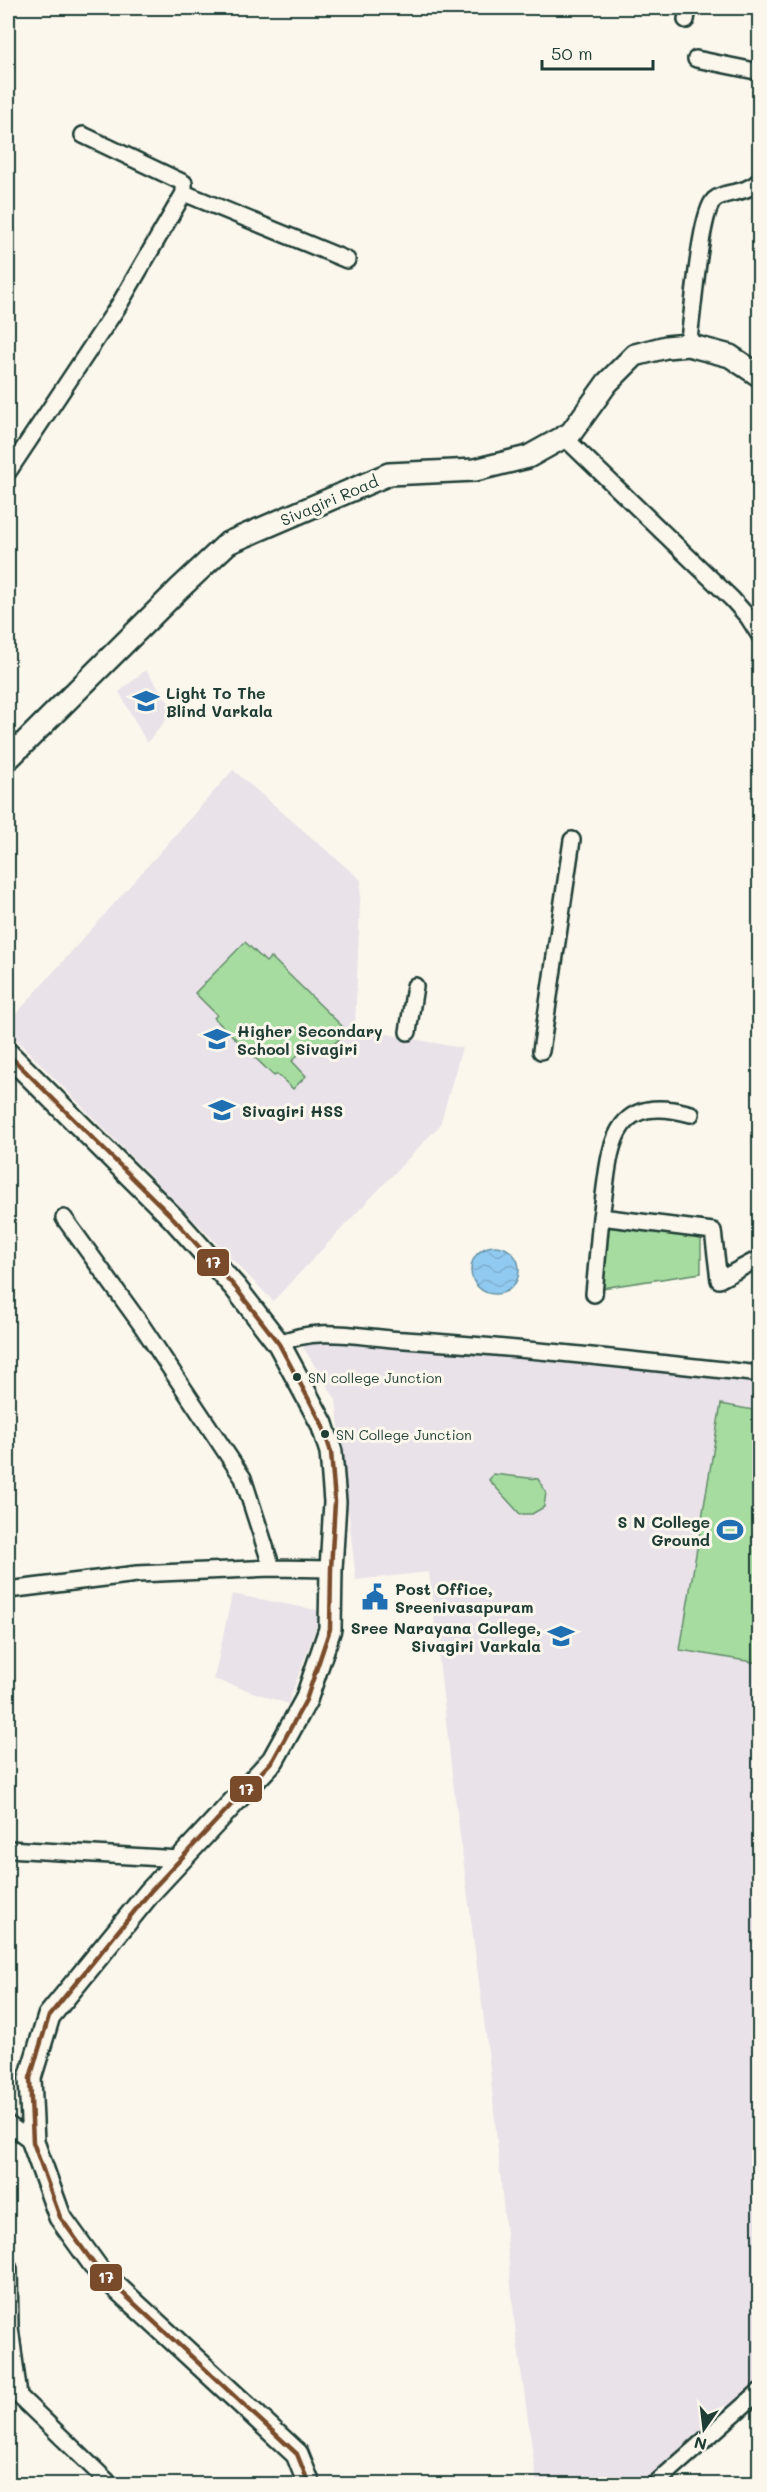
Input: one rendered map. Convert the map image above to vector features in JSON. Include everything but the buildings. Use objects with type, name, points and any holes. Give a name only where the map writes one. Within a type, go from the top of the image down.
[{"type":"main road","name":"Sivagiri Road","points":[[8,759],[228,543],[389,474],[476,470],[528,457],[571,433],[607,383],[635,355],[666,347],[688,345],[730,356],[759,376]]},
{"type":"main road","points":[[8,1055],[174,1219],[235,1287],[279,1344],[322,1424],[331,1452],[335,1502],[330,1629],[306,1700],[273,1760],[150,1892],[49,2016],[30,2078],[33,2142],[60,2217],[99,2271],[297,2454],[309,2484]]},
{"type":"street","points":[[696,58],[759,72]]},
{"type":"street","points":[[8,472],[119,305],[184,193],[184,183],[83,135]]},
{"type":"street","points":[[688,345],[702,237],[711,205],[719,197],[747,190],[759,180]]},
{"type":"street","points":[[184,193],[347,260]]},
{"type":"street","points":[[564,437],[732,599],[748,617],[759,636]]},
{"type":"street","points":[[541,1051],[572,840]]},
{"type":"street","points":[[408,1032],[415,986]]},
{"type":"street","points":[[594,1294],[601,1217],[615,1135],[630,1115],[647,1109],[676,1110],[691,1114]]},
{"type":"street","points":[[601,1217],[713,1231],[719,1280],[759,1258]]},
{"type":"street","points":[[64,1218],[140,1323],[243,1478],[272,1568]]},
{"type":"street","points":[[279,1344],[308,1334],[336,1335],[492,1346],[759,1374]]},
{"type":"street","points":[[8,1590],[137,1574],[272,1568],[331,1569]]},
{"type":"street","points":[[8,1849],[180,1859]]},
{"type":"street","points":[[8,2124],[33,2142]]},
{"type":"street","points":[[8,2267],[10,2327],[19,2396],[110,2484]]},
{"type":"street","points":[[655,2484],[759,2391]]},
{"type":"shaded area","name":"Light To The Blind Varkala","points":[[146,670],[174,710],[147,743],[119,692]]},
{"type":"shaded area","name":"Higher Secondary School Sivagiri","points":[[233,770],[361,880],[355,1028],[462,1048],[440,1125],[273,1301],[8,1031],[8,1023]]},
{"type":"shaded area","points":[[305,1337],[759,1379],[759,2389],[674,2461],[640,2484],[537,2484],[515,2327],[489,2059],[452,1774],[429,1572],[356,1580],[336,1400],[303,1347]]},
{"type":"shaded area","points":[[232,1594],[322,1611],[288,1704],[214,1679]]},
{"type":"green space","points":[[245,942],[266,962],[271,957],[347,1031],[323,1055],[310,1042],[292,1061],[306,1076],[293,1089],[277,1074],[274,1076],[214,1018],[217,1015],[195,993]]},
{"type":"green space","points":[[607,1225],[701,1234],[701,1273],[601,1288]]},
{"type":"green space","name":"S N College Ground","points":[[721,1404],[759,1411],[759,1663],[680,1650]]},
{"type":"green space","points":[[493,1474],[538,1479],[546,1492],[544,1507],[532,1514],[520,1514],[489,1480]]},
{"type":"water","points":[[490,1246],[500,1246],[515,1256],[519,1270],[518,1279],[509,1290],[500,1294],[490,1294],[475,1284],[471,1275],[471,1265],[481,1250]]},
{"type":"transit line","name":"17","points":[[8,1054],[174,1219],[235,1287],[279,1344],[322,1424],[331,1452],[335,1502],[330,1629],[306,1700],[273,1760],[150,1892],[49,2016],[30,2078],[33,2142],[60,2217],[99,2271],[297,2454],[309,2484]]},
{"type":"place","name":"Light To The Blind Varkala","points":[[146,701]]},
{"type":"place","name":"Higher Secondary School Sivagiri","points":[[217,1039]]},
{"type":"place","name":"Sivagiri HSS","points":[[222,1110]]},
{"type":"place","name":"SN college Junction","points":[[297,1377]]},
{"type":"place","name":"SN College Junction","points":[[325,1434]]},
{"type":"place","name":"S N College Ground","points":[[730,1530]]},
{"type":"place","name":"Post Office, Sreenivasapuram","points":[[375,1597]]},
{"type":"place","name":"Sree Narayana College, Sivagiri Varkala","points":[[561,1636]]}]
